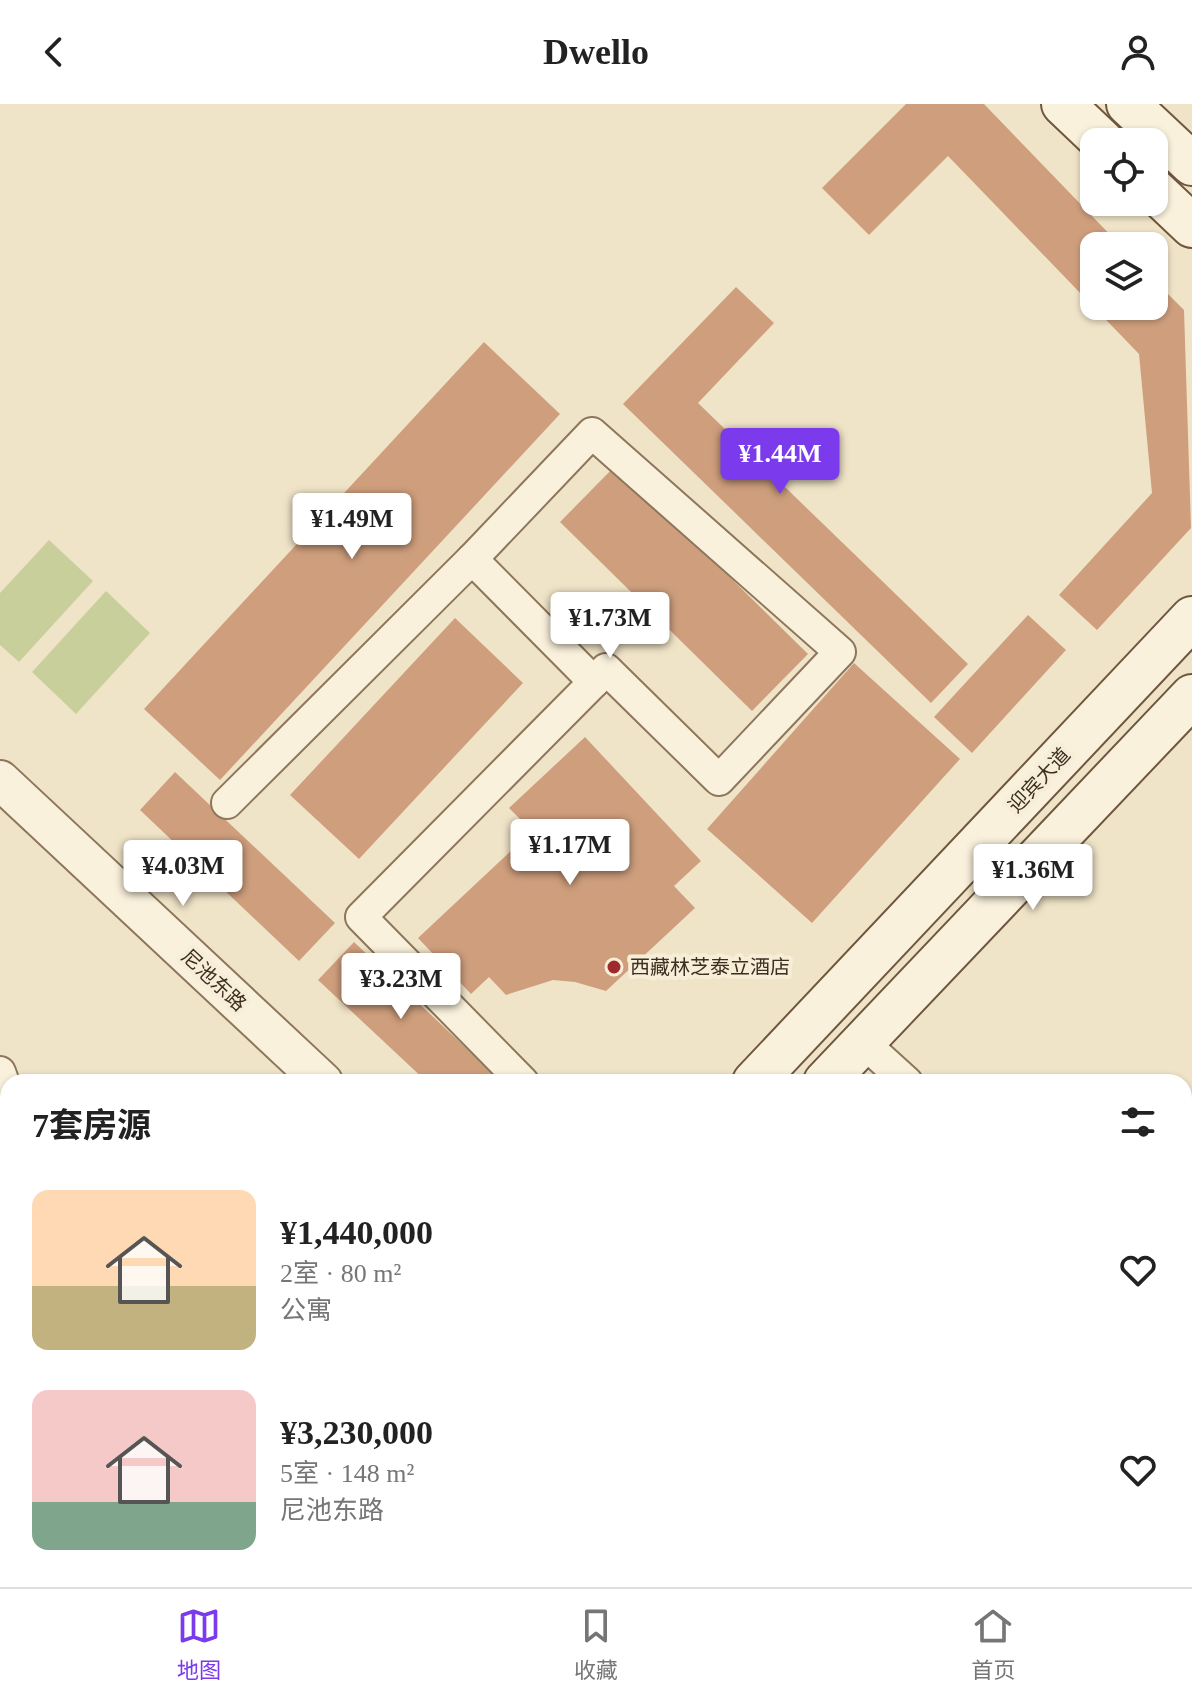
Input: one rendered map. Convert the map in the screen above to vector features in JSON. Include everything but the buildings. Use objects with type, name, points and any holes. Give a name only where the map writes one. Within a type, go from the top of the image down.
[{"type":"main road","points":[[1063,104],[1088,128]]},
{"type":"main road","points":[[1128,104],[1192,164]]},
{"type":"main road","points":[[1168,203],[1192,226]]},
{"type":"main road","name":"迎宾大道","points":[[762,1074],[1192,618]]},
{"type":"main road","points":[[833,1074],[1192,696]]},
{"type":"street","points":[[227,803],[472,559],[592,433],[840,652],[719,780],[606,669],[361,917],[515,1074]]},
{"type":"street","points":[[472,559],[594,682]]},
{"type":"street","name":"尼池东路","points":[[0,780],[314,1074]]},
{"type":"street","points":[[863,1042],[898,1074]]},
{"type":"green space","points":[[49,540],[93,581],[19,662],[0,645],[0,593]]},
{"type":"green space","points":[[106,591],[150,633],[76,714],[32,672]]},
{"type":"place","name":"西藏林芝泰立酒店","points":[[614,967]]}]
